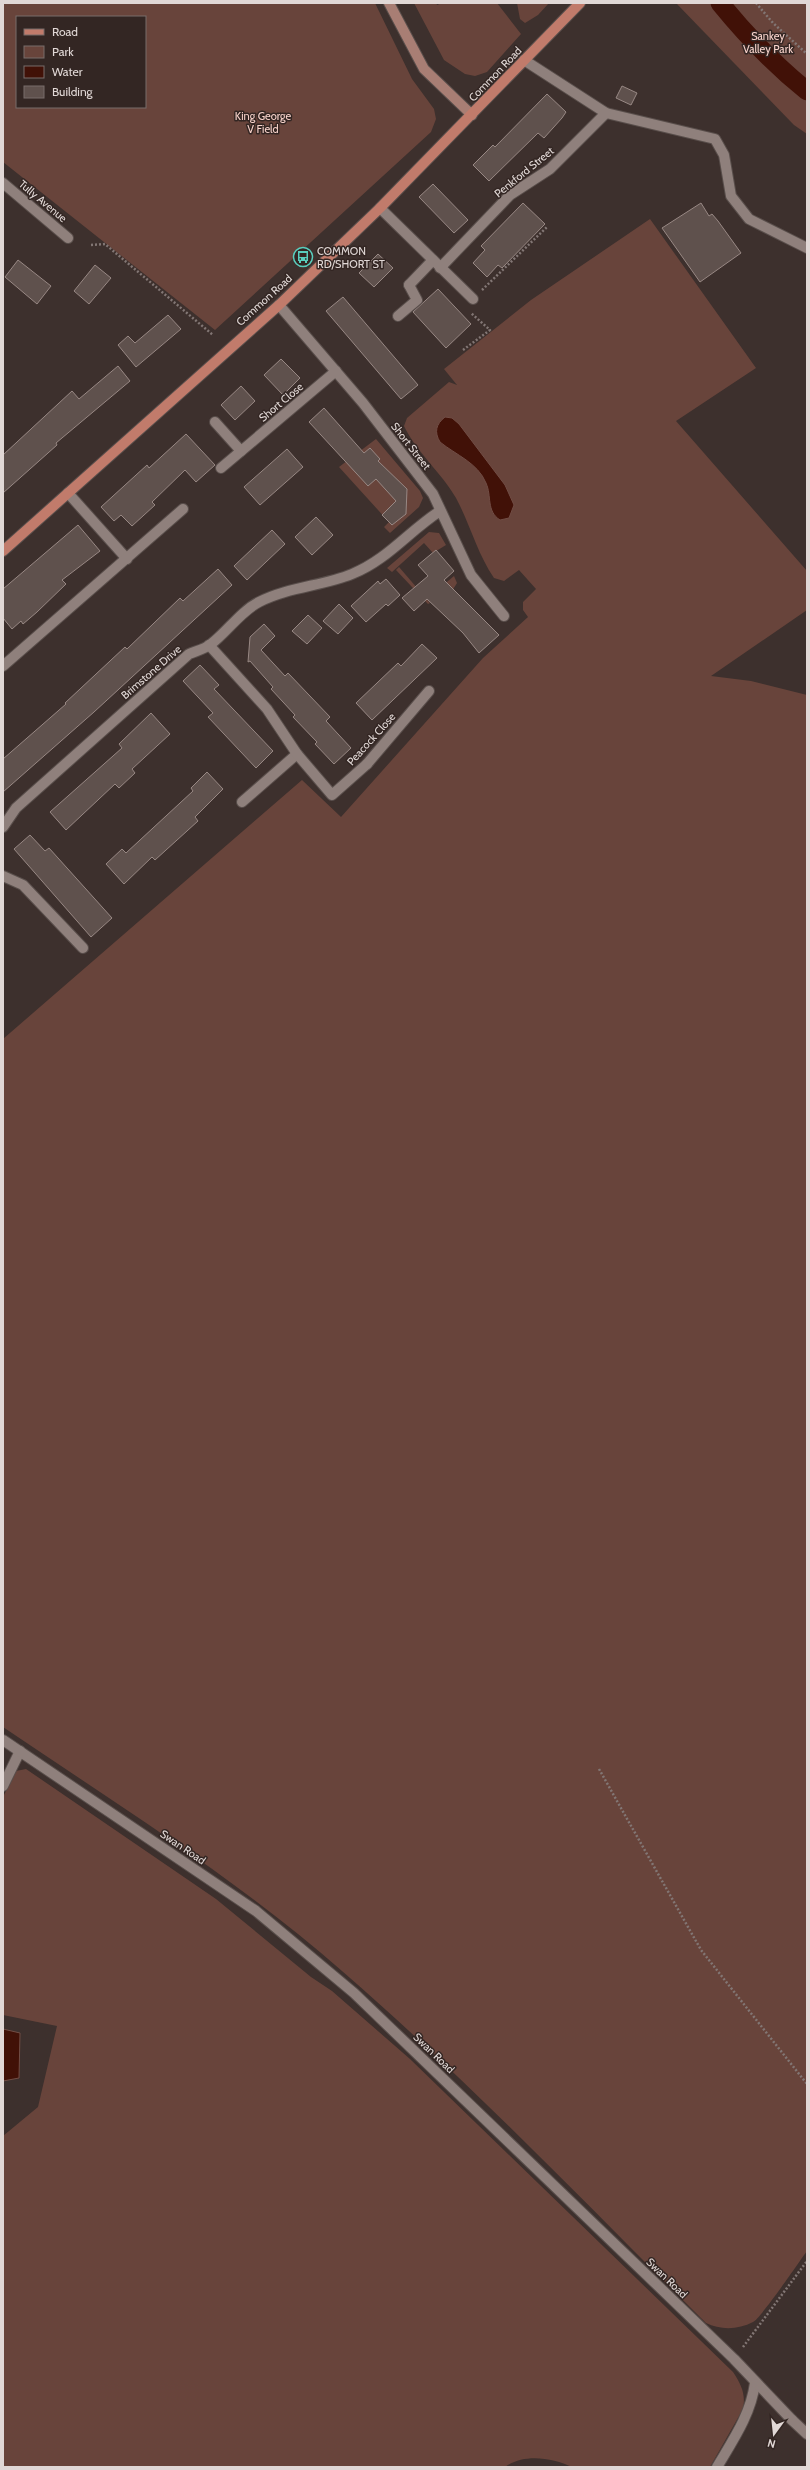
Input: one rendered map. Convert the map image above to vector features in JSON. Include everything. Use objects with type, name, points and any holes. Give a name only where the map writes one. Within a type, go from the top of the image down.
[{"type":"main road","name":"Common Road","points":[[3,551],[279,305],[380,208],[580,3]]},
{"type":"street","points":[[389,3],[424,69],[472,115]]},
{"type":"street","points":[[524,60],[606,113],[715,139],[724,155],[730,196],[749,219],[807,248]]},
{"type":"street","name":"Penkford Street","points":[[440,268],[510,195],[550,169],[606,113]]},
{"type":"street","name":"Tully Avenue","points":[[3,183],[68,238]]},
{"type":"street","points":[[380,208],[473,299]]},
{"type":"street","points":[[398,316],[417,300],[409,285],[433,260]]},
{"type":"street","name":"Short Street","points":[[279,305],[336,371],[433,494],[471,575],[504,616]]},
{"type":"street","name":"Short Close","points":[[221,468],[336,371]]},
{"type":"street","points":[[215,422],[241,451]]},
{"type":"street","points":[[68,493],[128,560]]},
{"type":"street","points":[[3,666],[128,560],[183,509]]},
{"type":"street","name":"Brimstone Drive","points":[[3,827],[16,808],[189,654],[210,645],[258,602],[305,585],[351,575],[377,562],[400,546],[417,526],[440,511]]},
{"type":"street","name":"Peacock Close","points":[[210,645],[267,709],[297,754],[332,795],[367,764],[430,691]]},
{"type":"street","points":[[242,802],[297,754]]},
{"type":"street","points":[[3,876],[23,885],[82,948]]},
{"type":"street","name":"Swan Road","points":[[3,1740],[256,1911],[354,1993],[734,2359],[755,2383],[807,2434]]},
{"type":"street","points":[[3,1786],[20,1751]]},
{"type":"street","points":[[717,2467],[746,2415],[753,2398],[755,2383]]},
{"type":"path","points":[[756,3],[773,23],[807,54]]},
{"type":"path","points":[[463,350],[490,330],[465,308],[548,226]]},
{"type":"path","points":[[91,245],[105,244],[212,335]]},
{"type":"path","points":[[599,1769],[701,1950],[807,2084]]},
{"type":"path","points":[[734,2359],[807,2261]]},
{"type":"green space","name":"King George V Field","points":[[3,3],[375,3],[412,79],[434,109],[436,119],[431,132],[215,330],[3,162]]},
{"type":"green space","points":[[414,3],[436,3],[437,5],[442,3],[497,3],[521,34],[487,72],[475,76],[465,74],[444,60]]},
{"type":"green space","points":[[517,3],[549,3],[538,15],[525,23],[520,19]]},
{"type":"green space","name":"Sankey Valley Park","points":[[676,3],[807,3],[807,134],[794,125]]},
{"type":"green space","points":[[650,219],[756,368],[676,421],[807,571],[807,610],[711,676],[751,681],[807,695],[807,2251],[757,2318],[747,2325],[735,2328],[717,2327],[706,2323],[572,2188],[436,2056],[302,1937],[219,1874],[133,1814],[3,1727],[3,1039],[302,780],[341,817],[483,658],[528,617],[523,610],[523,602],[536,589],[519,570],[504,581],[494,578],[478,549],[456,498],[409,436],[404,426],[407,418],[449,382],[457,385],[444,369],[531,300]]},
{"type":"green space","points":[[376,439],[420,491],[423,498],[419,507],[390,533],[384,527],[394,517],[388,521],[339,467]]},
{"type":"green space","points":[[429,532],[439,533],[446,545],[433,553],[424,543],[392,572],[387,568]]},
{"type":"green space","points":[[399,567],[430,603],[428,604],[396,570]]},
{"type":"green space","points":[[454,576],[457,583],[452,591],[428,598]]},
{"type":"green space","points":[[26,1769],[216,1899],[311,1977],[332,1991],[410,2059],[733,2372],[742,2389],[744,2399],[743,2409],[710,2467],[572,2467],[547,2459],[530,2458],[505,2467],[3,2467],[3,2136],[38,2107],[57,2026],[3,2015],[3,1797],[16,1771]]},
{"type":"water","points":[[445,417],[452,418],[459,424],[505,485],[514,505],[509,518],[500,520],[493,512],[488,488],[478,470],[440,442],[437,435],[437,428]]},
{"type":"water","points":[[3,2029],[20,2033],[19,2078],[3,2081]]},
{"type":"building","points":[[622,86],[637,93],[631,105],[616,98]]},
{"type":"building","points":[[547,94],[566,112],[562,118],[544,138],[538,133],[489,181],[473,165],[493,145],[495,147]]},
{"type":"building","points":[[433,184],[468,220],[454,233],[419,197]]},
{"type":"building","points":[[523,203],[545,224],[502,268],[498,265],[487,277],[473,263],[485,250],[481,246]]},
{"type":"building","points":[[701,203],[709,216],[712,214],[718,221],[741,253],[700,282],[662,228]]},
{"type":"building","points":[[378,254],[393,268],[374,287],[359,273]]},
{"type":"building","points":[[18,260],[51,286],[37,304],[5,277]]},
{"type":"building","points":[[95,265],[111,278],[89,304],[74,291]]},
{"type":"building","points":[[438,289],[471,324],[446,348],[413,312]]},
{"type":"building","points":[[343,297],[418,385],[401,399],[326,311]]},
{"type":"building","points":[[168,315],[181,329],[136,367],[118,345],[128,336],[135,343]]},
{"type":"building","points":[[281,359],[300,378],[283,395],[264,375]]},
{"type":"building","points":[[118,366],[130,381],[56,443],[57,445],[3,493],[3,455],[72,391],[79,399]]},
{"type":"building","points":[[241,386],[255,401],[235,420],[221,405]]},
{"type":"building","points":[[324,408],[364,453],[370,448],[380,459],[378,461],[407,489],[406,514],[392,525],[382,515],[396,501],[376,479],[368,486],[309,422]]},
{"type":"building","points":[[186,434],[215,465],[196,482],[185,470],[152,502],[155,505],[132,526],[121,515],[114,521],[101,507],[147,465],[149,468]]},
{"type":"building","points":[[287,449],[303,467],[260,505],[244,487]]},
{"type":"building","points":[[316,517],[333,535],[312,555],[295,537]]},
{"type":"building","points":[[78,525],[100,551],[62,580],[66,584],[37,612],[23,624],[21,621],[12,629],[3,618],[3,589]]},
{"type":"building","points":[[272,530],[285,544],[247,580],[234,566]]},
{"type":"building","points":[[436,550],[454,571],[444,580],[499,635],[479,653],[463,633],[427,599],[414,611],[402,598],[428,576],[418,565]]},
{"type":"building","points":[[218,569],[232,585],[94,712],[3,792],[3,759],[66,704],[65,703],[125,647],[127,649],[180,598],[183,601]]},
{"type":"building","points":[[386,579],[400,595],[388,606],[386,604],[366,622],[351,606],[378,581],[380,584]]},
{"type":"building","points":[[339,604],[353,618],[338,634],[323,621]]},
{"type":"building","points":[[308,615],[322,628],[307,644],[292,631]]},
{"type":"building","points":[[264,624],[275,636],[261,650],[285,676],[288,673],[330,717],[326,721],[351,748],[334,764],[315,744],[317,742],[293,717],[295,715],[271,689],[273,687],[250,661],[248,662],[250,637]]},
{"type":"building","points":[[422,644],[437,658],[372,720],[356,703],[398,663],[401,666]]},
{"type":"building","points":[[200,665],[219,685],[214,689],[273,751],[256,768],[208,717],[213,713],[183,681]]},
{"type":"building","points":[[151,713],[170,734],[132,769],[135,773],[119,788],[115,784],[66,830],[50,812],[122,748],[119,744]]},
{"type":"building","points":[[207,772],[223,789],[195,817],[198,821],[155,860],[152,857],[124,884],[106,864],[122,849],[126,853],[193,791],[191,788]]},
{"type":"building","points":[[30,835],[45,851],[49,848],[112,918],[91,937],[14,849]]},
{"type":"waterway","points":[[720,3],[761,49],[807,91]]},
{"type":"place","name":"COMMON RD/SHORT ST","points":[[303,257]]}]
